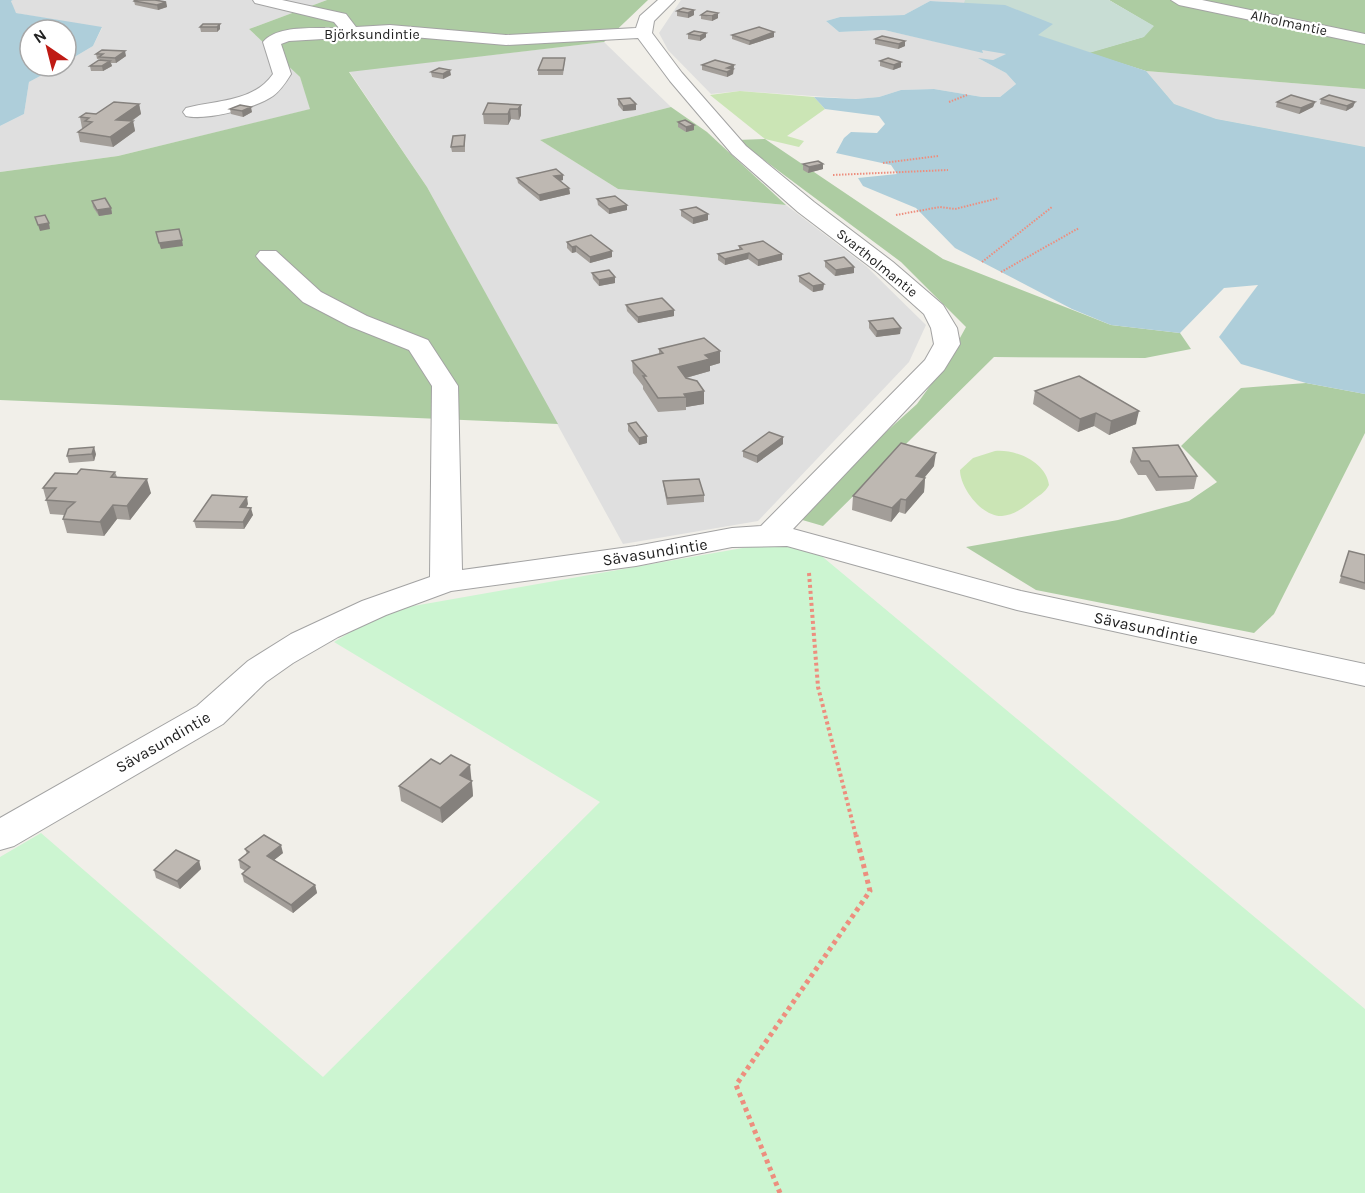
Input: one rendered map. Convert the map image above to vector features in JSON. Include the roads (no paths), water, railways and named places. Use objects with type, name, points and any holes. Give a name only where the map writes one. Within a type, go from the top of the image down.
[{"type":"street","points":[[261,0],[340,18],[352,32]]},
{"type":"street","points":[[643,33],[646,20],[667,0]]},
{"type":"street","name":"Alholmantie","points":[[1179,0],[1365,39]]},
{"type":"street","name":"Björksundintie","points":[[193,112],[250,100],[278,82],[282,74],[272,50],[272,42],[297,34],[412,32],[485,40],[643,33]]},
{"type":"street","name":"Svartholmantie","points":[[643,33],[676,76],[740,150],[806,207],[885,267],[934,310],[944,328],[947,344],[935,364],[780,535]]},
{"type":"street","points":[[268,256],[312,297],[358,321],[419,345],[445,386],[446,582]]},
{"type":"street","name":"Sävasundintie","points":[[0,836],[213,714],[252,675],[282,653],[320,633],[417,591],[446,582],[780,535],[1017,600],[1365,675]]},
{"type":"water","points":[[0,0],[13,0],[11,1],[16,13],[47,18],[18,18],[18,78],[36,78],[29,82],[24,114],[0,126]]},
{"type":"water","points":[[930,1],[1005,5],[1053,24],[1038,35],[1146,71],[1174,104],[1216,119],[1365,147],[1365,394],[1306,383],[1241,364],[1219,337],[1258,285],[1224,288],[1180,333],[1111,325],[1072,309],[955,248],[916,208],[863,186],[858,178],[897,174],[891,165],[836,153],[844,138],[851,132],[877,133],[885,124],[879,116],[825,109],[814,97],[856,99],[879,97],[901,90],[934,89],[982,97],[1000,97],[1016,84],[1006,73],[978,58],[993,60],[1006,54],[982,50],[983,53],[884,30],[839,32],[826,21],[840,17],[904,15]]},
{"type":"water","points":[[78,23],[102,27],[93,46],[78,55]]}]
